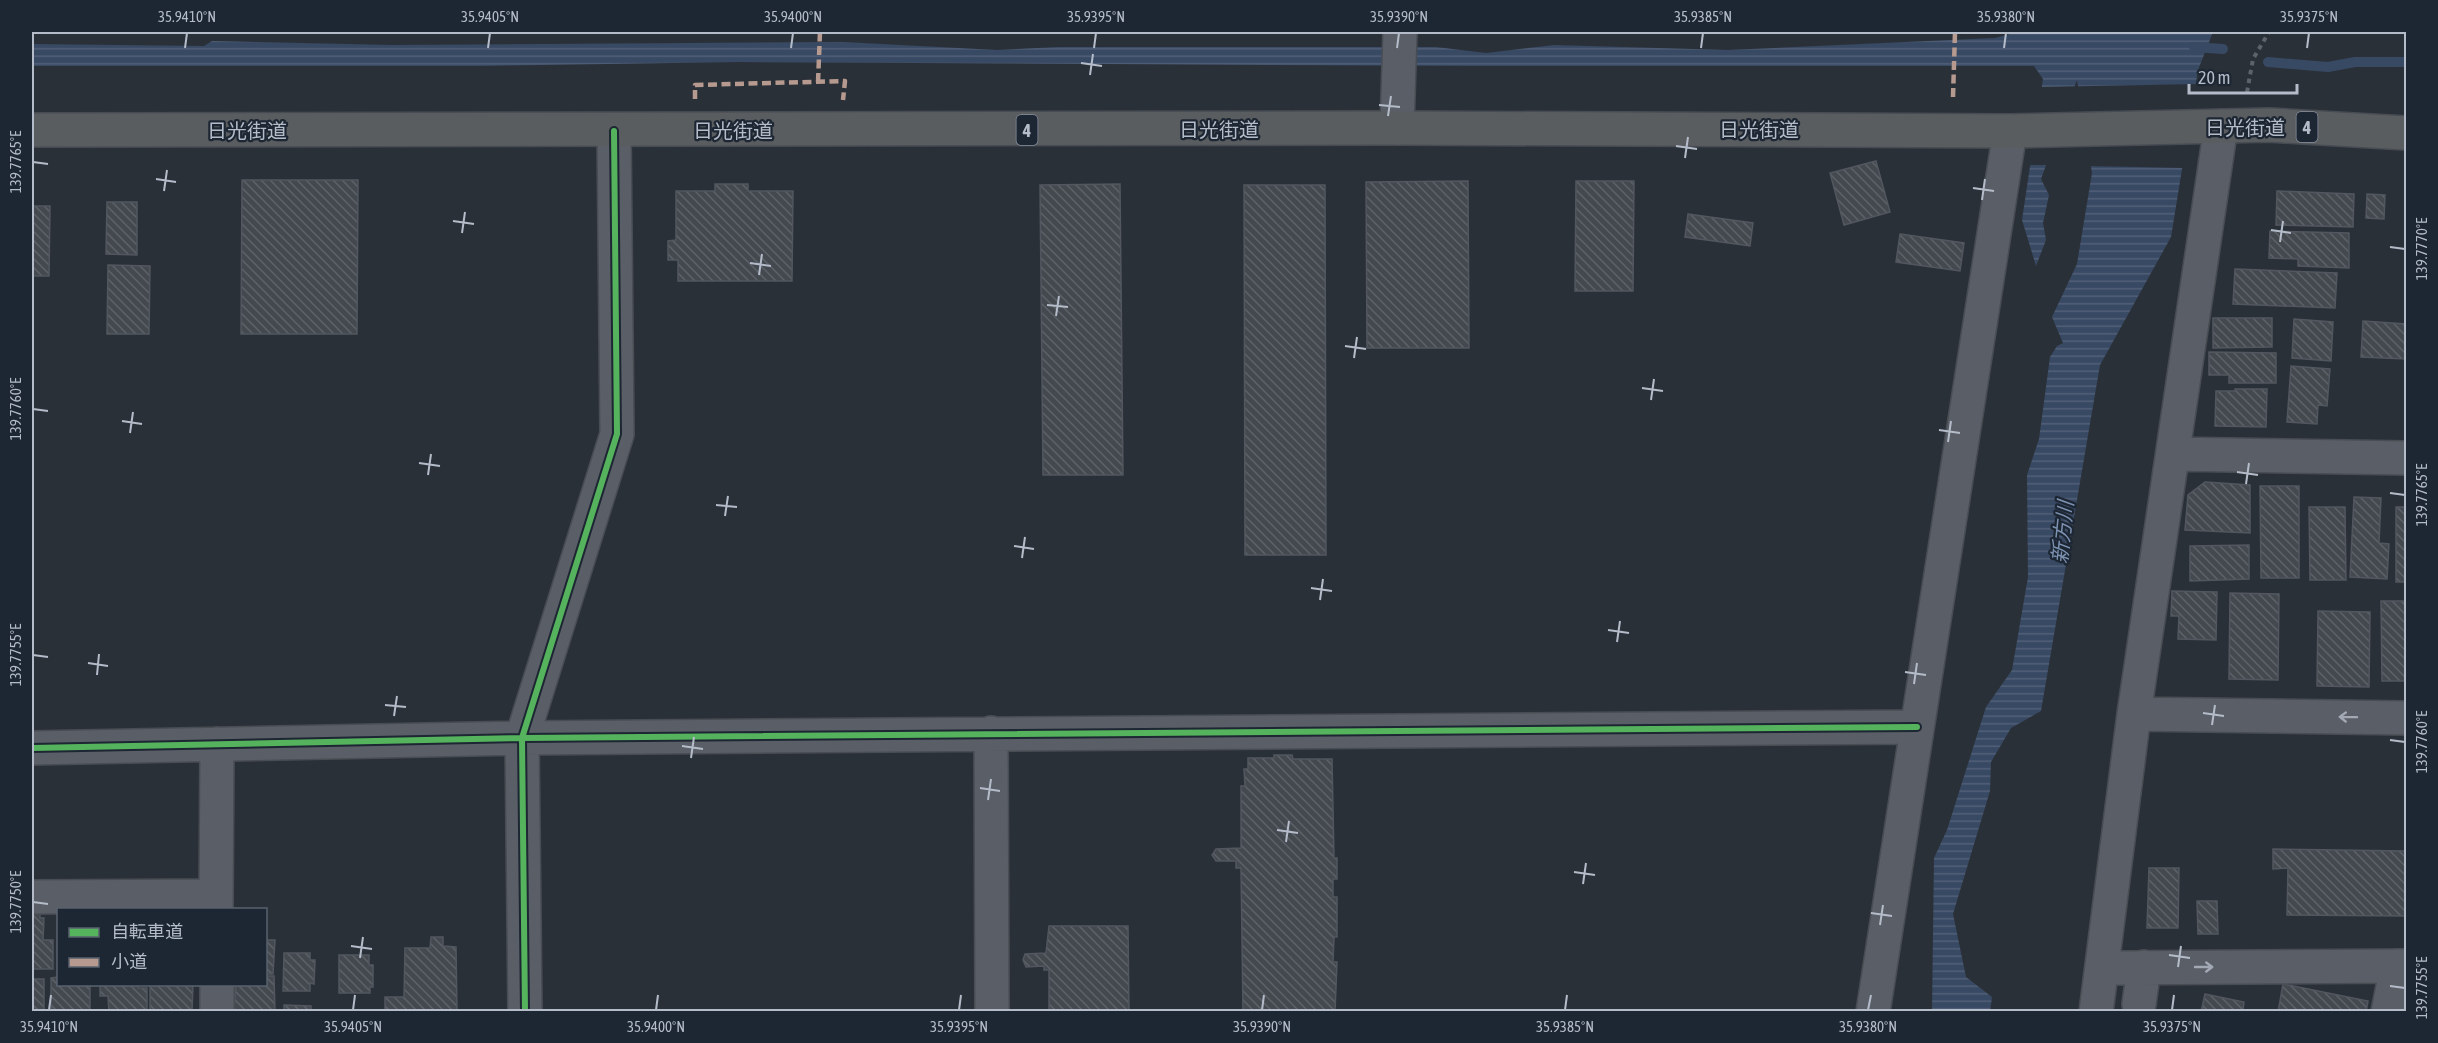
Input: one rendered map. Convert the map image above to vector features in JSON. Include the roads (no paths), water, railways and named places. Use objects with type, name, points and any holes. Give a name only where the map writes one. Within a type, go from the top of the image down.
[{"type":"highway","name":"日光街道","points":[[32,130],[614,131],[1397,128],[2016,130],[2269,125],[2406,133]]},
{"type":"street","points":[[1397,128],[1400,32]]},
{"type":"street","points":[[2100,1008],[2134,714],[2174,454],[2214,126]]},
{"type":"street","points":[[1873,1011],[1917,727],[2016,130]]},
{"type":"street","points":[[525,1011],[522,738],[617,434],[614,131]]},
{"type":"street","points":[[2174,454],[2406,458]]},
{"type":"street","points":[[2134,714],[2406,718]]},
{"type":"street","points":[[32,748],[522,738],[1917,727]]},
{"type":"street","points":[[991,734],[992,1011]]},
{"type":"street","points":[[32,897],[216,903],[217,744]]},
{"type":"street","points":[[2103,968],[2402,966],[2388,1011]]},
{"type":"street","points":[[2143,1002],[2144,967]]},
{"type":"street","points":[[216,986],[217,1011]]},
{"type":"water","name":"新方川","points":[[2018,32],[2213,32],[2198,70],[2171,237],[2100,365],[2041,711],[2011,728],[1991,762],[1990,791],[1953,914],[1966,977],[1992,997],[1990,1012],[1932,1011],[1934,858],[1947,830],[1986,707],[2012,670],[2028,577],[2027,475],[2039,439],[2050,357],[2057,346],[2063,343],[2052,317],[2077,264],[2092,173],[2077,80],[2041,179],[2049,195],[2043,223],[2046,240],[2036,266],[2022,220],[2043,79],[2034,66],[739,62],[482,66],[32,66],[32,44],[204,46],[212,41],[393,45],[843,42],[997,50],[1058,47],[1436,47],[1486,53],[1554,45],[1728,50],[1995,38]]},
{"type":"waterway","points":[[2194,47],[2223,49]]},
{"type":"waterway","points":[[2268,62],[2328,67],[2355,62],[2406,62]]}]
